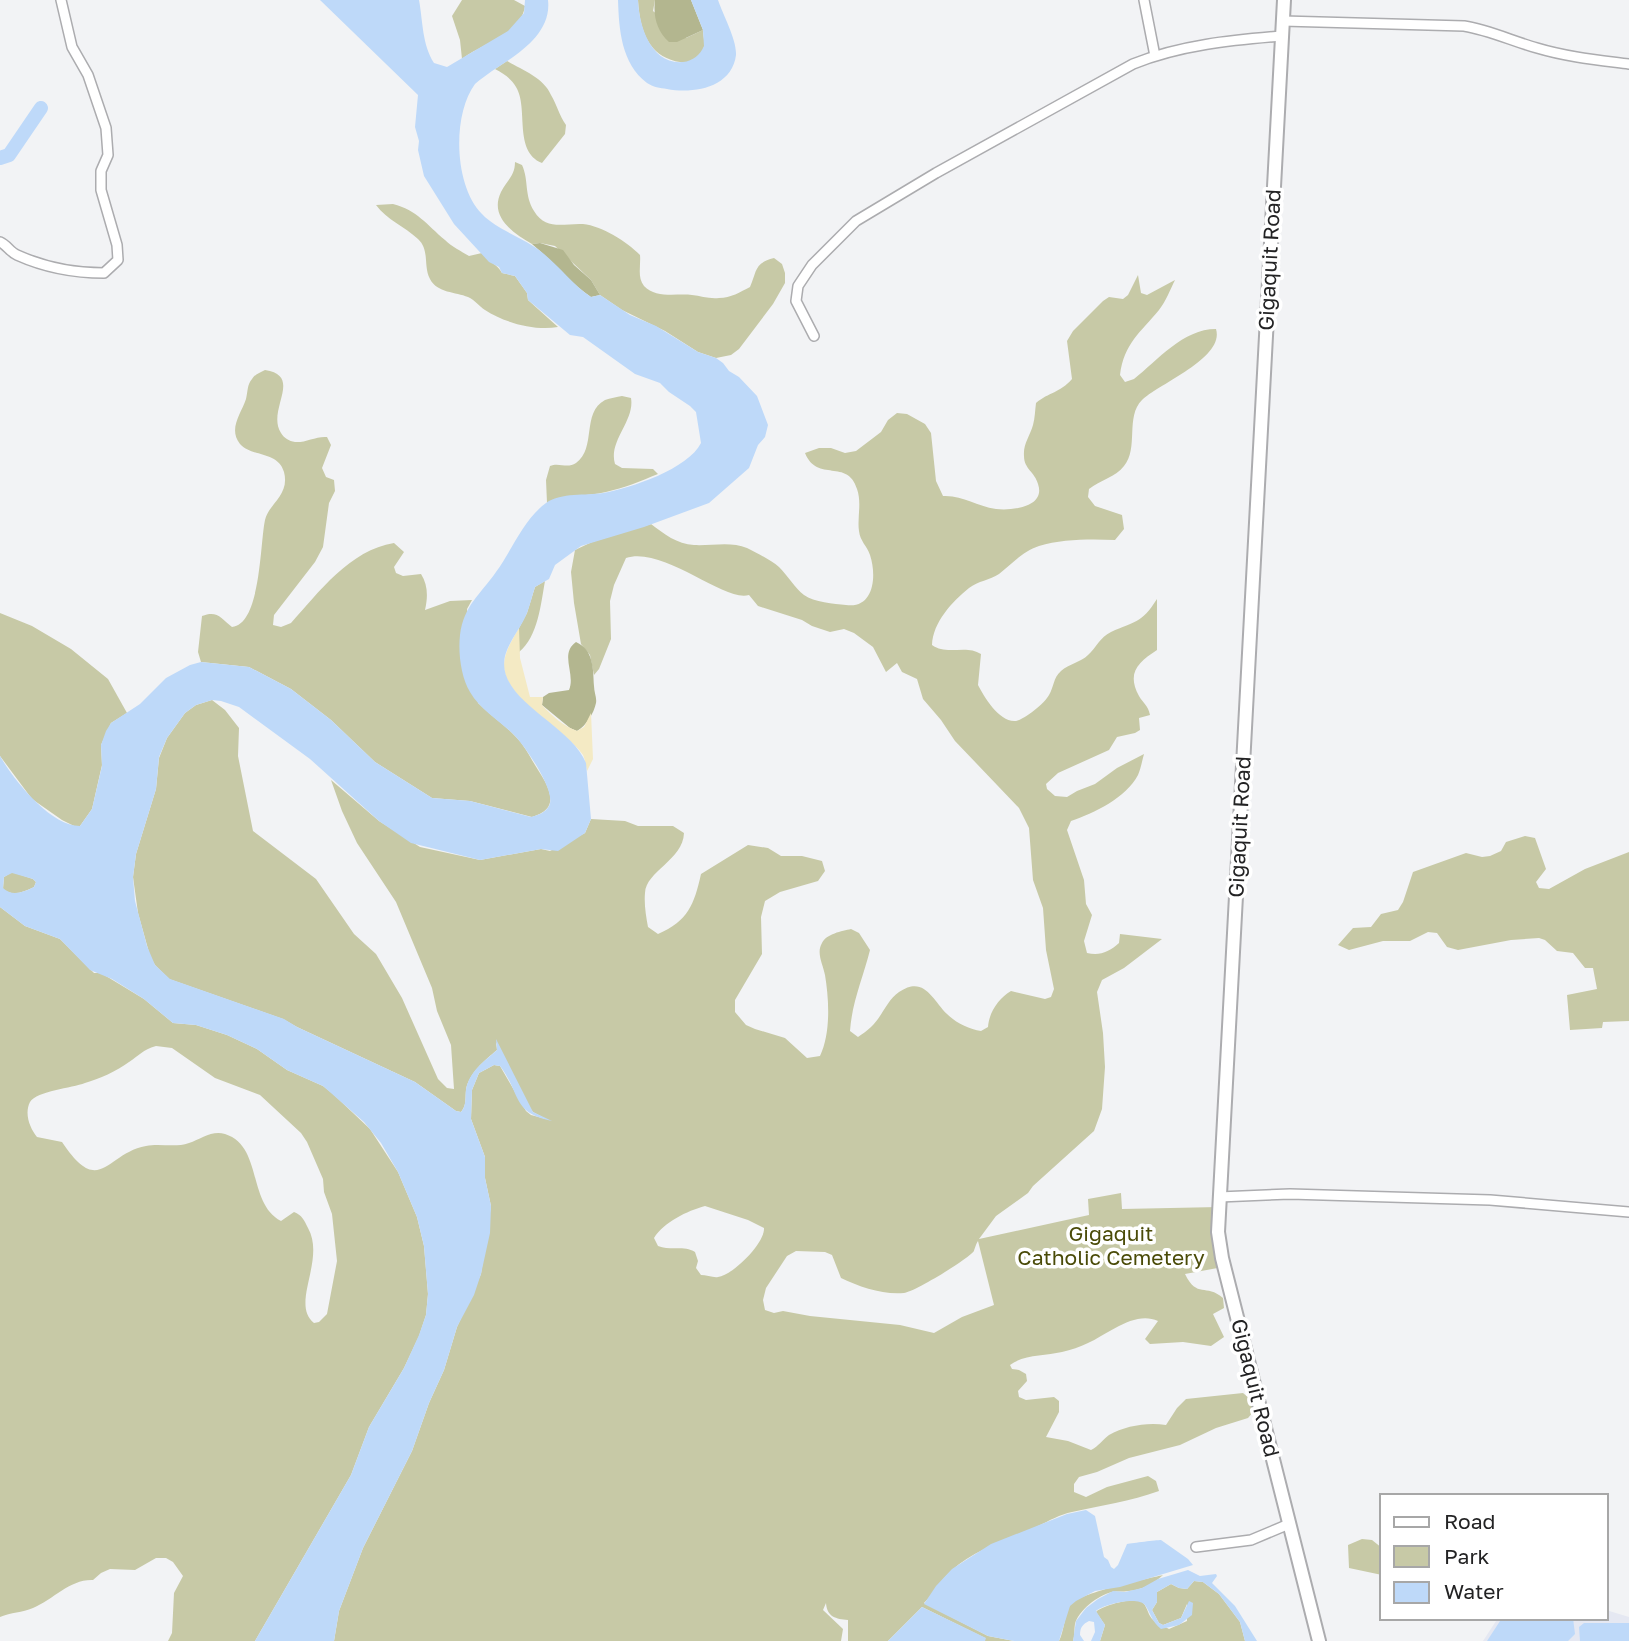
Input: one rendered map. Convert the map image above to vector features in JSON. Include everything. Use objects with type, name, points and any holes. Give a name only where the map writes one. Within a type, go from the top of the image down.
[{"type":"main road","name":"Gigaquit Road","points":[[1284,0],[1219,1197],[1219,1247],[1319,1641]]},
{"type":"street","points":[[0,242],[13,254],[56,269],[104,273],[118,260],[117,245],[101,190],[101,171],[108,155],[106,128],[88,75],[72,47],[61,0]]},
{"type":"street","points":[[1144,0],[1155,56]]},
{"type":"street","points":[[1283,21],[1464,26],[1560,53],[1629,64]]},
{"type":"street","points":[[814,336],[796,301],[798,286],[812,265],[856,221],[1124,68],[1155,56],[1218,42],[1282,36]]},
{"type":"street","points":[[1219,1197],[1290,1194],[1490,1200],[1629,1212]]},
{"type":"street","points":[[1196,1547],[1251,1540],[1289,1524]]},
{"type":"shaded area","points":[[1608,1611],[1629,1617],[1629,1641],[1483,1641],[1497,1620],[1608,1620]]},
{"type":"green space","points":[[462,0],[514,0],[525,6],[522,16],[509,31],[462,59],[460,40],[452,16]]},
{"type":"green space","points":[[638,0],[655,0],[653,11],[686,38],[703,30],[704,45],[701,55],[695,60],[681,62],[658,53],[644,32]]},
{"type":"green space","points":[[655,0],[691,0],[703,30],[677,42],[669,42],[657,23]]},
{"type":"green space","points":[[507,61],[532,75],[548,89],[566,125],[565,134],[542,163],[533,157],[524,139],[520,96],[516,87],[495,69]]},
{"type":"green space","points":[[515,162],[522,165],[529,199],[539,217],[556,225],[590,225],[621,240],[640,255],[642,283],[654,293],[728,297],[750,287],[759,265],[774,258],[782,264],[785,283],[773,304],[739,349],[731,355],[716,358],[698,352],[600,295],[591,280],[555,246],[532,244],[517,235],[505,223],[498,209],[498,201]]},
{"type":"green space","points":[[393,204],[415,214],[457,249],[469,256],[482,253],[502,273],[515,276],[527,293],[528,300],[558,327],[530,327],[511,322],[493,315],[468,297],[437,287],[428,274],[422,243],[376,205]]},
{"type":"green space","points":[[540,243],[563,250],[574,265],[591,280],[600,295],[591,297],[575,285],[532,244]]},
{"type":"green space","name":"Gigaquit Catholic Cemetery","points":[[1138,275],[1141,293],[1147,295],[1175,280],[1161,307],[1125,354],[1120,375],[1125,382],[1134,379],[1172,347],[1193,334],[1216,329],[1216,340],[1201,360],[1142,400],[1134,415],[1131,450],[1124,466],[1089,489],[1088,497],[1095,506],[1122,515],[1124,529],[1115,540],[1057,542],[1028,551],[999,574],[973,586],[963,594],[944,613],[933,637],[932,645],[938,648],[969,650],[981,654],[978,685],[999,714],[1010,721],[1016,721],[1043,702],[1061,671],[1085,657],[1107,634],[1142,618],[1157,599],[1157,650],[1136,668],[1134,674],[1135,688],[1150,715],[1139,718],[1140,730],[1117,737],[1109,750],[1058,773],[1046,784],[1047,789],[1055,796],[1067,797],[1095,784],[1117,768],[1144,754],[1138,775],[1126,791],[1099,809],[1071,821],[1067,830],[1084,880],[1086,904],[1092,915],[1084,941],[1087,953],[1100,954],[1112,949],[1119,943],[1120,934],[1162,939],[1124,968],[1102,980],[1097,992],[1105,1067],[1102,1109],[1094,1131],[1028,1193],[996,1216],[979,1239],[1089,1215],[1088,1199],[1121,1193],[1122,1209],[1219,1207],[1223,1267],[1185,1274],[1189,1282],[1198,1289],[1212,1291],[1223,1298],[1224,1308],[1213,1314],[1224,1337],[1211,1346],[1183,1342],[1150,1344],[1145,1339],[1158,1321],[1140,1319],[1122,1324],[1075,1348],[1029,1357],[1010,1365],[1012,1369],[1026,1374],[1027,1381],[1018,1391],[1019,1397],[1026,1400],[1054,1397],[1059,1401],[1059,1412],[1046,1437],[1068,1441],[1091,1450],[1109,1435],[1122,1429],[1144,1424],[1166,1425],[1186,1399],[1243,1393],[1250,1399],[1254,1411],[1248,1418],[1216,1428],[1180,1445],[1129,1458],[1079,1477],[1074,1484],[1074,1492],[1086,1497],[1107,1487],[1148,1476],[1156,1481],[1159,1491],[1067,1513],[980,1551],[951,1571],[924,1603],[988,1636],[1014,1641],[985,1641],[985,1638],[922,1607],[888,1641],[848,1641],[848,1620],[833,1616],[826,1603],[823,1610],[843,1629],[841,1641],[334,1641],[339,1611],[363,1548],[412,1451],[444,1370],[457,1327],[481,1274],[491,1206],[485,1178],[485,1157],[471,1119],[472,1090],[479,1073],[494,1065],[500,1066],[526,1111],[546,1119],[529,1107],[496,1042],[497,1050],[470,1078],[463,1109],[461,1112],[456,1111],[415,1082],[283,1019],[169,979],[155,965],[138,913],[133,877],[136,854],[156,789],[159,758],[167,738],[185,713],[196,705],[212,700],[225,710],[239,728],[238,756],[253,831],[316,879],[354,934],[376,954],[402,998],[438,1079],[447,1088],[454,1089],[451,1045],[437,1011],[432,988],[396,902],[357,843],[331,780],[379,821],[420,847],[480,860],[541,849],[550,851],[585,833],[591,819],[625,821],[638,826],[673,826],[684,833],[682,842],[678,851],[651,878],[645,893],[648,927],[658,934],[676,923],[688,911],[696,895],[701,874],[748,845],[768,848],[781,856],[802,856],[822,861],[825,871],[818,881],[780,892],[765,901],[761,917],[762,954],[735,1000],[735,1012],[746,1025],[785,1038],[807,1058],[820,1056],[826,1037],[828,1005],[820,947],[831,935],[851,929],[859,933],[870,950],[855,1000],[850,1031],[858,1037],[875,1023],[895,995],[915,986],[927,991],[954,1020],[981,1031],[988,1027],[993,1011],[1011,991],[1045,999],[1051,997],[1054,989],[1046,950],[1043,908],[1033,880],[1029,828],[1019,808],[955,741],[923,699],[917,679],[902,672],[897,663],[886,672],[873,647],[854,633],[844,629],[830,632],[812,626],[802,620],[758,606],[749,595],[725,591],[675,567],[641,556],[626,558],[614,585],[610,601],[611,639],[594,675],[590,655],[581,644],[574,603],[571,572],[575,550],[651,524],[682,543],[728,544],[747,548],[776,564],[804,595],[813,599],[846,605],[863,602],[871,589],[873,572],[870,555],[860,535],[857,489],[847,475],[817,467],[805,453],[819,448],[831,448],[845,453],[856,451],[881,432],[888,420],[897,413],[907,414],[925,424],[931,433],[936,481],[943,496],[957,497],[996,509],[1026,506],[1037,498],[1039,492],[1037,480],[1024,456],[1034,422],[1036,403],[1072,379],[1067,341],[1073,331],[1109,297],[1123,299],[1128,295]],"holes":[[[705,1206],[764,1228],[754,1250],[732,1271],[718,1277],[701,1275],[696,1268],[698,1261],[695,1252],[658,1246],[654,1238],[676,1218]],[[978,1241],[994,1305],[962,1317],[934,1333],[900,1325],[765,1310],[763,1300],[766,1288],[787,1256],[796,1251],[825,1252],[832,1255],[841,1278],[872,1290],[904,1293],[929,1282],[962,1261],[974,1251]]]},
{"type":"green space","points":[[265,370],[276,373],[282,379],[278,414],[281,433],[295,442],[327,437],[331,445],[322,468],[326,477],[334,480],[335,491],[329,503],[323,547],[315,562],[274,615],[273,625],[281,627],[291,623],[349,563],[378,547],[394,543],[404,552],[394,567],[396,573],[403,576],[421,574],[425,582],[425,610],[450,601],[472,600],[467,609],[478,703],[519,740],[544,780],[550,802],[542,813],[532,817],[470,801],[432,798],[375,762],[331,720],[291,689],[249,667],[201,662],[198,652],[202,616],[215,614],[232,627],[242,622],[249,612],[258,581],[265,520],[284,487],[281,465],[270,457],[245,448],[235,433],[249,384]]},
{"type":"green space","points":[[622,396],[631,398],[631,406],[615,447],[615,464],[622,468],[653,469],[658,474],[599,494],[561,498],[547,503],[546,480],[550,466],[576,463],[586,449],[593,413],[605,400]]},
{"type":"green space","points":[[545,581],[535,629],[519,652],[519,628],[535,587]]},
{"type":"green space","points":[[0,613],[32,626],[71,649],[108,679],[127,713],[111,723],[101,745],[102,765],[92,809],[80,826],[62,820],[32,799],[0,756]]},
{"type":"green space","points":[[576,642],[582,645],[589,655],[596,701],[589,719],[577,731],[542,705],[543,697],[549,693],[569,690],[571,677],[568,658],[571,647]]},
{"type":"green space","points":[[1525,836],[1535,838],[1546,869],[1536,882],[1539,888],[1549,889],[1585,869],[1629,852],[1629,1021],[1603,1022],[1602,1028],[1570,1030],[1567,995],[1597,989],[1593,968],[1585,968],[1573,953],[1557,951],[1539,938],[1511,940],[1458,950],[1447,947],[1437,933],[1428,932],[1410,941],[1383,941],[1349,950],[1338,945],[1353,928],[1371,927],[1381,914],[1398,910],[1413,872],[1466,853],[1490,856],[1501,851],[1506,842]]},
{"type":"green space","points":[[12,872],[33,879],[36,882],[34,887],[18,893],[3,889],[4,877]]},
{"type":"green space","points":[[0,907],[25,926],[60,939],[94,973],[101,973],[144,999],[173,1023],[196,1025],[227,1035],[257,1049],[287,1070],[323,1086],[333,1094],[370,1129],[398,1172],[417,1217],[424,1246],[428,1294],[426,1315],[419,1336],[404,1368],[369,1427],[351,1475],[255,1641],[168,1641],[172,1633],[174,1593],[183,1576],[173,1562],[166,1558],[156,1558],[135,1570],[110,1569],[93,1580],[69,1586],[33,1608],[0,1617]],"holes":[[[156,1046],[172,1048],[215,1078],[260,1095],[301,1133],[307,1142],[323,1179],[324,1192],[332,1214],[337,1261],[327,1314],[319,1322],[314,1323],[305,1305],[313,1254],[308,1228],[301,1216],[294,1212],[281,1221],[270,1213],[263,1202],[245,1150],[237,1140],[216,1133],[184,1144],[146,1146],[132,1150],[95,1170],[86,1168],[75,1159],[62,1142],[37,1137],[32,1129],[28,1111],[34,1098],[102,1077]]]},
{"type":"green space","points":[[1362,1539],[1372,1540],[1380,1546],[1380,1575],[1349,1568],[1348,1545]]},
{"type":"green space","points":[[1163,1575],[1143,1588],[1112,1592],[1095,1600],[1077,1619],[1073,1641],[1059,1641],[1068,1608],[1076,1600],[1113,1587]]},
{"type":"green space","points":[[1194,1581],[1203,1582],[1219,1594],[1240,1622],[1245,1641],[1100,1641],[1105,1625],[1096,1612],[1118,1603],[1136,1600],[1145,1605],[1150,1616],[1159,1623],[1152,1610],[1157,1602],[1157,1592],[1171,1584],[1187,1589]],"holes":[[[1187,1604],[1187,1621],[1169,1629],[1159,1623],[1163,1625],[1181,1618]]]},
{"type":"sand","points":[[519,628],[520,658],[530,697],[543,697],[542,705],[549,713],[577,731],[584,727],[591,713],[593,759],[587,771],[583,755],[575,745],[526,703],[508,680],[504,668],[505,658]]},
{"type":"water","points":[[320,0],[419,0],[430,56],[434,63],[447,67],[508,31],[524,13],[525,0],[548,0],[548,12],[539,33],[522,50],[475,84],[462,113],[459,150],[461,169],[473,202],[489,220],[537,248],[591,297],[600,295],[630,315],[656,326],[698,352],[723,363],[757,396],[768,425],[765,437],[758,445],[749,468],[709,503],[581,546],[555,565],[549,579],[535,587],[527,613],[507,650],[505,672],[511,686],[522,699],[566,736],[586,763],[591,819],[585,833],[558,851],[541,849],[480,860],[411,843],[379,821],[310,759],[239,707],[221,701],[212,700],[196,705],[185,713],[167,738],[159,757],[156,789],[136,854],[133,877],[135,901],[155,965],[170,979],[284,1019],[415,1082],[456,1111],[461,1112],[463,1109],[467,1085],[472,1074],[497,1050],[496,1039],[533,1112],[552,1121],[530,1113],[523,1107],[500,1066],[494,1065],[479,1073],[472,1090],[471,1119],[485,1157],[485,1178],[491,1206],[490,1233],[474,1295],[457,1327],[444,1370],[412,1451],[363,1548],[339,1611],[334,1641],[255,1641],[351,1475],[369,1427],[404,1368],[419,1335],[426,1315],[428,1294],[424,1246],[417,1217],[398,1172],[381,1143],[364,1122],[323,1086],[287,1070],[257,1049],[227,1035],[196,1025],[173,1023],[144,999],[112,979],[90,970],[60,939],[25,926],[0,907],[0,756],[23,788],[45,810],[68,824],[80,826],[92,809],[102,766],[101,745],[111,723],[140,704],[166,678],[201,662],[249,667],[291,689],[331,720],[375,762],[432,798],[470,801],[531,817],[549,806],[549,791],[545,781],[526,750],[510,731],[480,705],[467,686],[459,649],[465,616],[538,510],[559,497],[603,493],[643,482],[672,469],[701,443],[696,412],[660,383],[635,374],[583,337],[570,335],[528,300],[527,293],[515,276],[502,273],[499,267],[489,262],[454,224],[424,176],[415,127],[418,95]],"holes":[[[12,873],[36,882],[34,887],[22,892],[14,893],[3,888],[4,877]]]},
{"type":"water","points":[[618,0],[638,0],[644,32],[655,51],[672,61],[683,62],[696,57],[704,46],[703,30],[691,0],[718,0],[734,42],[736,55],[733,66],[719,82],[699,89],[677,90],[649,84],[638,75],[627,56],[619,22]]},
{"type":"water","points":[[1086,1510],[1095,1516],[1104,1557],[1114,1569],[1127,1544],[1158,1540],[1193,1565],[1120,1587],[1095,1591],[1076,1601],[1070,1606],[1059,1641],[1014,1641],[988,1636],[924,1604],[952,1569],[991,1544],[1067,1514]]},
{"type":"water","points":[[1188,1570],[1200,1576],[1216,1574],[1212,1583],[1235,1606],[1257,1641],[1245,1641],[1240,1622],[1219,1594],[1203,1582],[1194,1581],[1187,1589],[1171,1584],[1157,1592],[1157,1602],[1152,1610],[1163,1625],[1181,1618],[1189,1601],[1193,1603],[1192,1615],[1179,1625],[1161,1629],[1141,1602],[1121,1602],[1096,1611],[1105,1625],[1100,1641],[1091,1641],[1095,1632],[1094,1622],[1089,1621],[1081,1630],[1080,1635],[1084,1641],[1073,1641],[1076,1621],[1086,1608],[1098,1599],[1113,1591],[1125,1592],[1142,1588],[1158,1579]]},
{"type":"water","points":[[922,1607],[986,1638],[985,1641],[888,1641]]},
{"type":"water","points":[[1501,1620],[1573,1620],[1575,1634],[1568,1641],[1487,1641]]},
{"type":"water","points":[[1584,1623],[1629,1623],[1629,1641],[1580,1641],[1579,1627]]},
{"type":"waterway","points":[[0,158],[9,155],[41,108]]}]
